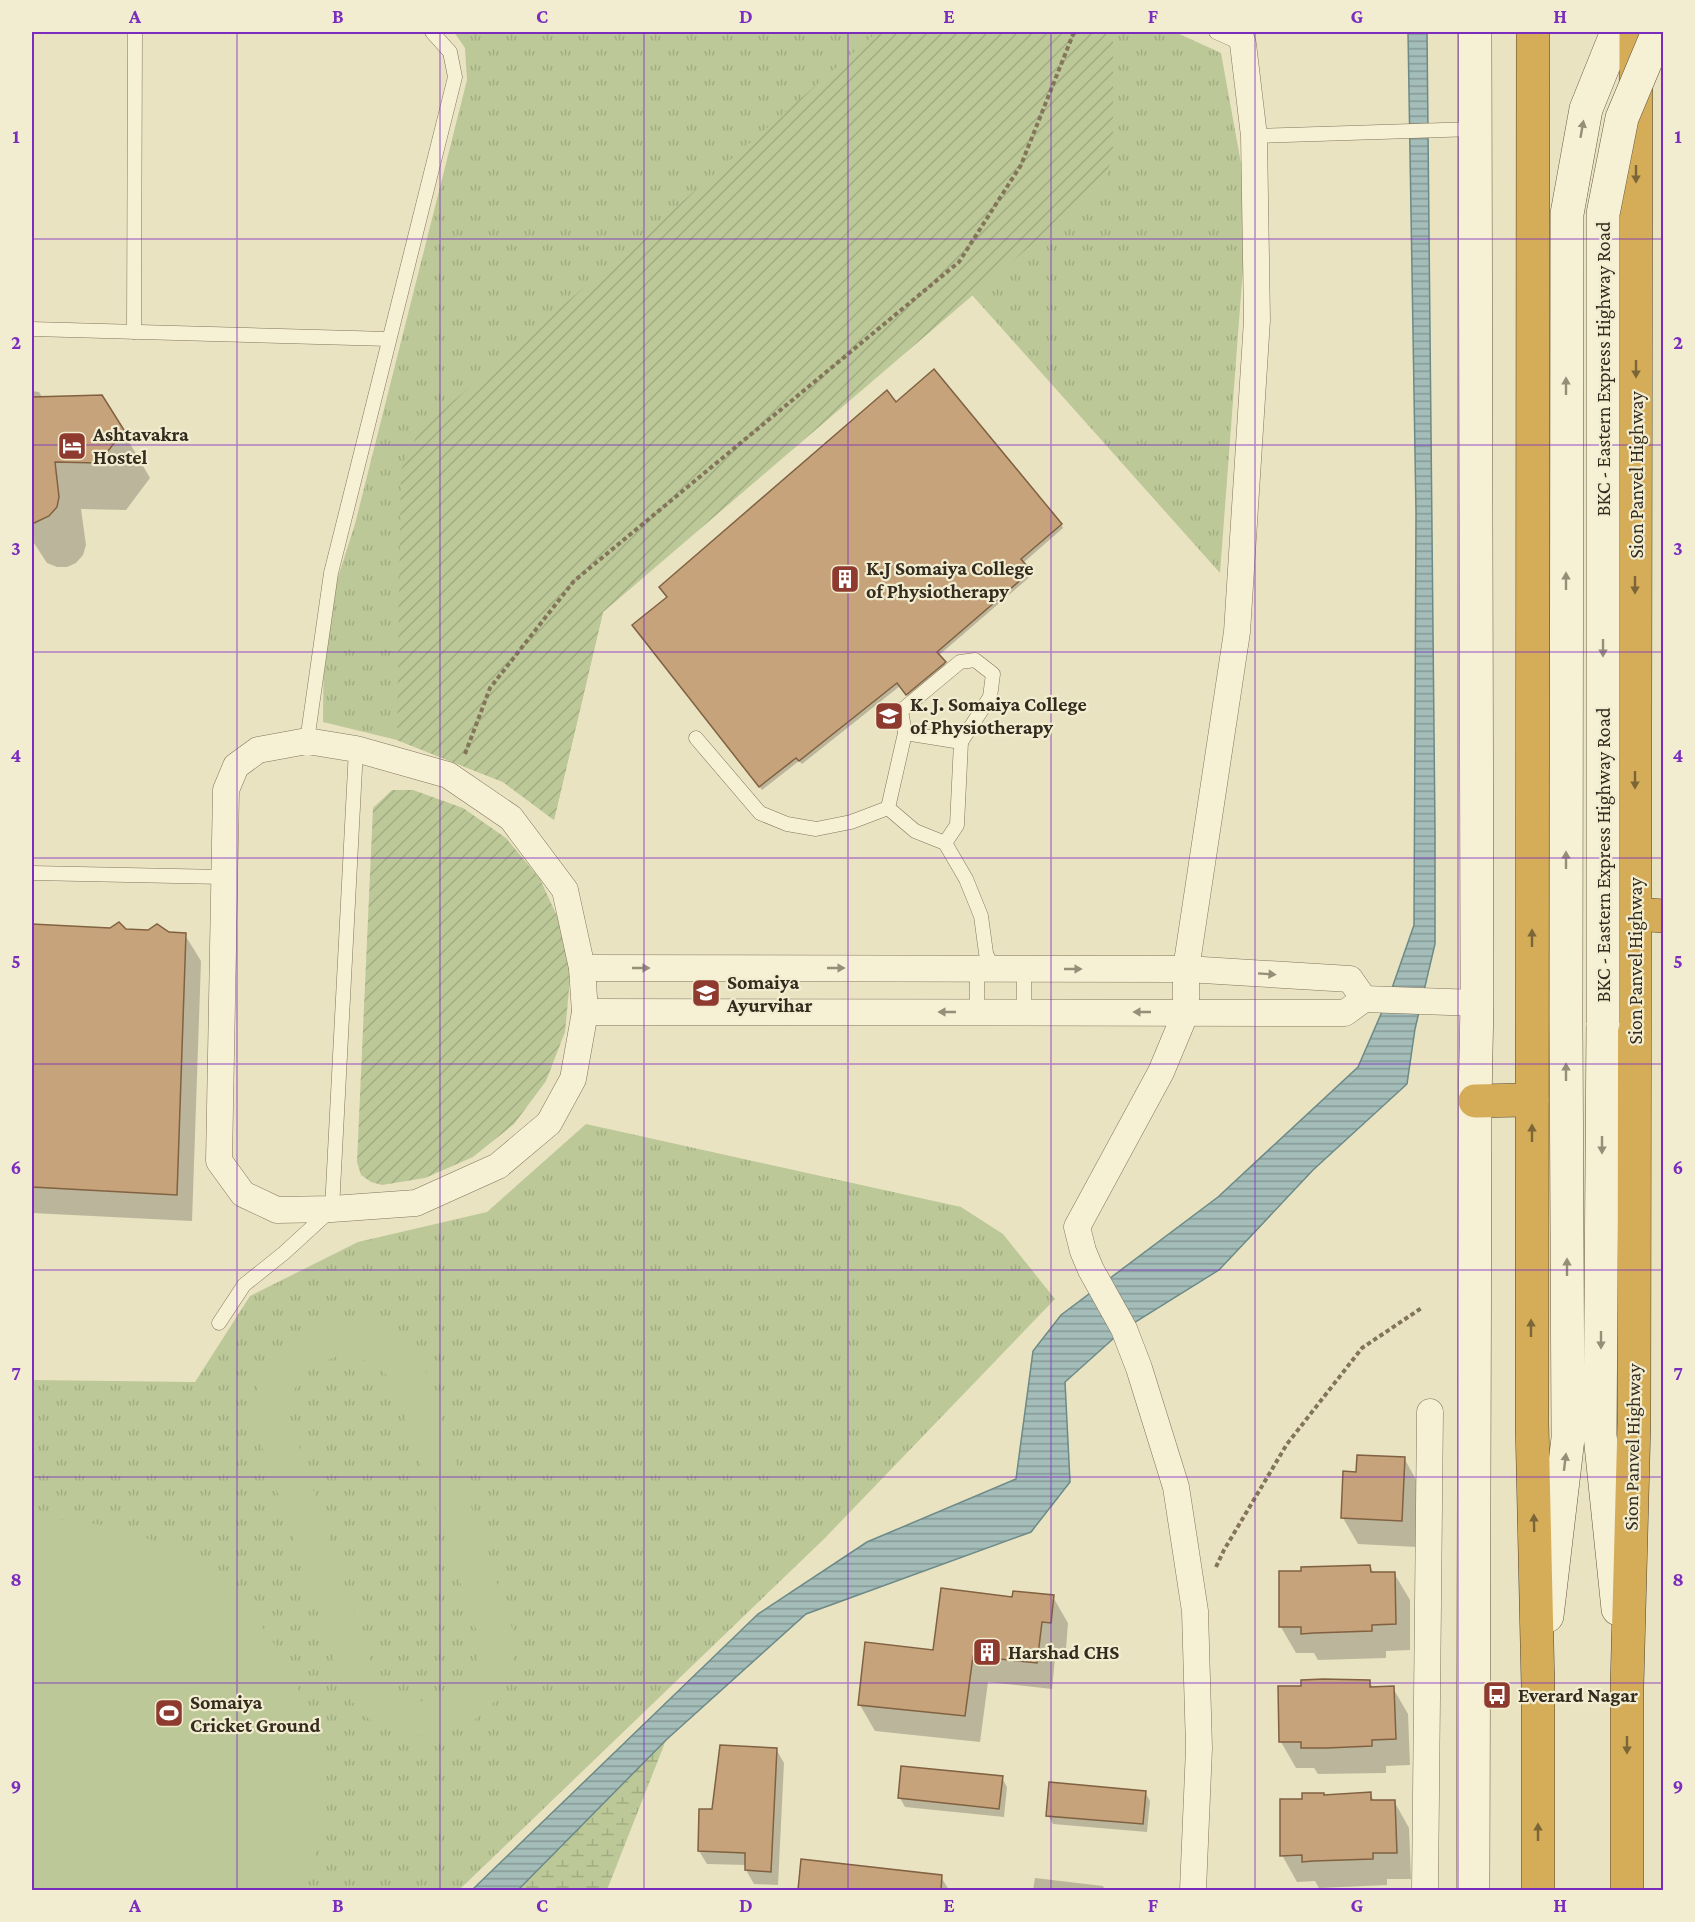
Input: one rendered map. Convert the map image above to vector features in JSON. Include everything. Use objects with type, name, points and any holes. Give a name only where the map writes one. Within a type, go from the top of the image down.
[{"type":"highway","points":[[1533,32],[1532,1423],[1538,1686],[1538,1890]]},
{"type":"highway","name":"Sion Panvel Highway","points":[[1627,1890],[1627,1686],[1649,915],[1636,32]]},
{"type":"highway","points":[[1475,1101],[1532,1100]]},
{"type":"main road","points":[[1473,1890],[1477,1002],[1475,32]]},
{"type":"main road","name":"BKC - Eastern Express Highway Road","points":[[1538,1686],[1568,1438],[1567,214],[1586,109],[1617,32]]},
{"type":"main road","name":"BKC - Eastern Express Highway Road","points":[[1627,1686],[1600,1435],[1603,1023],[1603,214],[1622,118],[1659,32]]},
{"type":"street","points":[[1193,1890],[1199,1748],[1195,1611],[1176,1487],[1139,1368],[1124,1329],[1083,1251],[1077,1227],[1161,1072],[1186,1012],[1186,969],[1237,632],[1257,320],[1254,136],[1241,38]]},
{"type":"street","points":[[307,741],[356,749],[448,775],[455,780],[511,818],[565,890],[582,968],[585,1011],[573,1079],[549,1123],[498,1166],[416,1203],[277,1210],[243,1194],[219,1161],[226,790],[236,766],[258,750],[307,741]]},
{"type":"street","points":[[582,968],[1186,969],[1350,979],[1370,999]]},
{"type":"street","points":[[585,1011],[1345,1014],[1370,999],[1443,1003],[1477,1002]]},
{"type":"street","points":[[1425,1890],[1430,1412]]},
{"type":"lane","points":[[134,332],[135,32]]},
{"type":"lane","points":[[307,741],[331,573],[455,77],[450,52],[432,32]]},
{"type":"lane","points":[[1216,32],[1241,38]]},
{"type":"lane","points":[[1254,136],[1475,129]]},
{"type":"lane","points":[[32,329],[390,339]]},
{"type":"lane","points":[[888,808],[905,733],[901,711],[960,662],[975,660],[993,674],[990,697],[961,742],[957,825],[945,843]]},
{"type":"lane","points":[[905,733],[961,742]]},
{"type":"lane","points":[[696,738],[760,813],[787,824],[816,829],[851,822],[888,808]]},
{"type":"lane","points":[[219,1323],[244,1285],[284,1253],[332,1209],[356,749]]},
{"type":"lane","points":[[888,808],[915,831],[945,843],[966,879],[981,916],[986,953],[977,1012]]},
{"type":"lane","points":[[32,873],[223,877]]},
{"type":"lane","points":[[1024,969],[1024,1012]]},
{"type":"path","points":[[455,780],[490,688],[574,581],[959,262],[1021,165],[1074,32]]},
{"type":"path","points":[[1195,1611],[1224,1550],[1287,1444],[1362,1348],[1423,1307]]},
{"type":"green space","points":[[454,32],[1175,32],[1221,53],[1248,202],[1220,573],[972,295],[603,612],[554,820],[503,782],[397,740],[323,722],[324,621],[355,524],[467,80],[465,48]]},
{"type":"green space","points":[[877,32],[1113,32],[1113,150],[1105,182],[603,612],[554,820],[503,782],[397,740],[401,470],[419,431]]},
{"type":"green space","points":[[392,790],[413,790],[463,808],[506,838],[540,879],[562,927],[570,979],[565,1032],[546,1081],[514,1124],[473,1157],[425,1178],[382,1185],[371,1182],[361,1175],[357,1162],[373,808]]},
{"type":"green space","points":[[586,1124],[961,1207],[1003,1234],[1055,1299],[824,1539],[459,1890],[32,1890],[32,1380],[195,1382],[250,1296],[358,1242],[487,1212]]},
{"type":"green space","points":[[333,1321],[367,1323],[398,1337],[423,1363],[515,1637],[510,1674],[500,1694],[487,1710],[471,1722],[453,1731],[433,1735],[413,1735],[392,1731],[372,1721],[346,1695],[253,1420],[258,1385],[274,1355],[300,1332]],"holes":[[[338,1356],[368,1362],[393,1381],[480,1641],[477,1661],[461,1685],[450,1693],[426,1701],[413,1701],[401,1697],[389,1690],[376,1677],[289,1417],[293,1394],[302,1377],[316,1365]]]},
{"type":"green space","name":"Somaiya Cricket Ground","points":[[32,1519],[68,1520],[103,1525],[126,1531],[167,1547],[205,1571],[239,1600],[267,1634],[291,1672],[308,1713],[318,1757],[320,1824],[315,1857],[306,1890],[32,1890]]},
{"type":"green space","points":[[666,1740],[607,1890],[518,1890]]},
{"type":"water","points":[[1408,32],[1427,32],[1435,944],[1415,1029],[1407,1084],[1313,1170],[1219,1270],[1124,1329],[1065,1382],[1070,1482],[1031,1532],[806,1614],[666,1740],[518,1890],[472,1890],[758,1614],[867,1542],[1016,1479],[1033,1351],[1061,1315],[1218,1197],[1358,1067],[1391,991],[1414,925],[1416,513]]},
{"type":"building","name":"K.J Somaiya College of Physiotherapy","points":[[934,369],[1062,524],[1021,559],[1031,571],[937,652],[946,662],[906,695],[897,683],[799,761],[796,758],[759,787],[632,625],[667,597],[659,587],[887,390],[896,402]]},
{"type":"building","name":"Ashtavakra Hostel","points":[[102,395],[124,430],[99,463],[55,462],[59,497],[57,507],[49,516],[32,524],[32,397]]},
{"type":"building","points":[[119,922],[126,929],[148,930],[157,924],[169,932],[186,933],[177,1195],[32,1187],[32,924],[110,928]]},
{"type":"building","points":[[1357,1455],[1405,1457],[1402,1521],[1341,1518],[1343,1471],[1356,1472]]},
{"type":"building","points":[[1370,1565],[1371,1572],[1395,1572],[1396,1624],[1372,1625],[1372,1631],[1301,1634],[1301,1627],[1279,1627],[1279,1571],[1301,1571],[1301,1567]]},
{"type":"building","name":"Harshad CHS","points":[[941,1588],[1012,1597],[1013,1591],[1054,1595],[1051,1623],[1042,1622],[1037,1663],[973,1656],[965,1716],[858,1705],[865,1642],[933,1650]]},
{"type":"building","points":[[1301,1680],[1370,1680],[1370,1687],[1394,1686],[1396,1739],[1372,1740],[1372,1746],[1327,1748],[1301,1748],[1301,1742],[1279,1742],[1278,1686],[1301,1686]]},
{"type":"building","points":[[720,1745],[777,1748],[771,1872],[745,1870],[745,1853],[698,1851],[699,1809],[712,1809]]},
{"type":"building","points":[[901,1766],[1003,1776],[999,1809],[898,1798]]},
{"type":"building","points":[[1049,1782],[1146,1791],[1143,1824],[1046,1816]]},
{"type":"building","points":[[1371,1792],[1371,1800],[1395,1800],[1397,1853],[1373,1853],[1373,1859],[1302,1862],[1302,1855],[1280,1856],[1280,1799],[1302,1799],[1302,1793],[1324,1793],[1324,1795]]},
{"type":"building","points":[[801,1859],[942,1875],[941,1890],[798,1890]]},
{"type":"place","name":"Ashtavakra Hostel","points":[[72,446]]},
{"type":"place","name":"K.J Somaiya College of Physiotherapy","points":[[845,579]]},
{"type":"place","name":"K. J. Somaiya College of Physiotherapy","points":[[889,716]]},
{"type":"place","name":"Somaiya Ayurvihar","points":[[706,993]]},
{"type":"place","name":"Harshad CHS","points":[[987,1652]]},
{"type":"place","name":"Everard Nagar","points":[[1497,1695]]},
{"type":"place","name":"Somaiya Cricket Ground","points":[[169,1713]]}]
